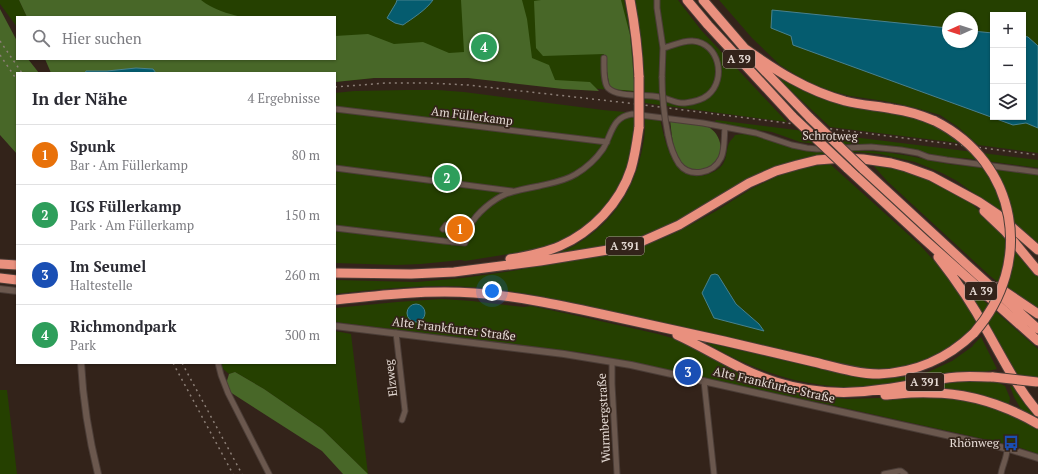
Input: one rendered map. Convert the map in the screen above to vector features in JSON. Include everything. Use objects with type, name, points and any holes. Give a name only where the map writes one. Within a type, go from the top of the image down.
[{"type":"highway","points":[[425,273],[477,265],[546,251],[573,240],[597,222],[608,210],[624,185],[630,171],[635,157],[639,127],[638,52],[636,31],[630,0]]},
{"type":"highway","name":"A 39","points":[[687,0],[708,26],[793,117],[925,240],[1038,341]]},
{"type":"highway","name":"A 39","points":[[703,0],[744,48],[810,118],[863,169],[1038,329]]},
{"type":"highway","points":[[649,324],[836,367],[878,374],[907,370],[930,363],[951,352],[967,340],[987,316],[998,298],[1005,278],[1010,247],[1010,226],[1006,206],[992,172],[983,159],[969,144],[935,120],[892,108],[857,104],[822,94],[787,77],[744,48]]},
{"type":"highway","name":"A 391","points":[[336,273],[454,272],[540,261],[614,249],[643,241],[668,231],[691,219],[749,183],[762,177],[790,166],[822,160],[844,158],[863,159],[906,166],[931,176],[961,192],[993,219],[1038,271]]},
{"type":"highway","points":[[961,192],[976,199],[996,214],[1038,250]]},
{"type":"highway","points":[[925,240],[966,296],[1014,380],[1038,412]]},
{"type":"highway","points":[[0,264],[16,265]]},
{"type":"highway","points":[[966,264],[1038,314]]},
{"type":"highway","points":[[0,278],[16,280]]},
{"type":"highway","name":"A 391","points":[[336,300],[397,294],[441,292],[507,296],[560,305],[649,324],[700,346],[741,368],[788,386],[816,391],[858,392],[956,377],[993,377],[1038,382]]},
{"type":"highway","points":[[858,392],[869,396],[930,392],[968,397],[1003,407],[1038,424]]},
{"type":"street","points":[[336,228],[465,243],[471,225],[480,213],[499,198],[513,192],[569,178],[590,164],[602,150],[618,120],[624,115],[632,114],[702,123],[724,128],[722,157],[717,164],[708,171],[699,173],[689,171],[680,165],[672,151],[668,135],[664,112],[662,77],[663,48],[657,0]]},
{"type":"street","points":[[604,58],[606,85],[613,91],[633,95],[657,96],[679,103],[696,101],[710,94],[718,81],[719,70],[716,59],[710,50],[702,44],[693,41],[663,48]]},
{"type":"street","name":"Am Füllerkamp","points":[[336,109],[607,142]]},
{"type":"street","name":"Schrotweg","points":[[724,128],[756,133],[792,145],[807,148],[865,146],[901,150],[947,160],[1038,172]]},
{"type":"street","points":[[336,168],[513,192]]},
{"type":"street","points":[[443,229],[446,225],[454,226],[452,242]]},
{"type":"street","points":[[0,289],[16,291]]},
{"type":"street","name":"Alte Frankfurter Straße","points":[[336,326],[564,354],[612,362],[704,381],[1007,449],[1038,458]]},
{"type":"street","name":"Elzweg","points":[[396,333],[405,411],[402,420]]},
{"type":"street","name":"Wurmbergstraße","points":[[612,362],[617,474]]},
{"type":"street","points":[[81,364],[85,407],[98,474]]},
{"type":"street","points":[[218,364],[228,393],[270,474]]},
{"type":"street","points":[[704,381],[714,474]]},
{"type":"street","points":[[1001,474],[1004,460],[1007,455],[1007,449]]},
{"type":"street","points":[[884,474],[899,471],[905,474]]},
{"type":"green space","points":[[0,0],[19,0],[27,16],[16,16],[16,26],[0,4]]},
{"type":"green space","points":[[19,0],[201,0],[220,11],[238,16],[27,16]]},
{"type":"green space","points":[[37,0],[624,0],[631,35],[636,92],[468,78],[374,78],[336,82],[336,16],[44,16]]},
{"type":"green space","points":[[461,0],[522,0],[527,19],[532,58],[549,65],[555,80],[590,82],[599,91],[563,89],[468,78],[374,78],[336,82],[336,72],[51,72],[45,60],[336,60],[336,36],[368,34],[394,44],[423,42],[449,53],[464,52]]},
{"type":"green space","points":[[621,0],[630,35],[635,91],[610,89],[604,54],[543,56],[536,48],[534,1]]},
{"type":"green space","points":[[634,0],[678,0],[701,30],[787,122],[645,103],[642,44]]},
{"type":"green space","points":[[719,0],[1038,0],[1038,46],[1026,37],[1026,12],[990,12],[990,33],[978,32],[978,12],[942,12],[942,27],[773,10],[771,27],[791,36],[793,45],[990,117],[990,120],[998,120],[1012,125],[1026,123],[1038,128],[1038,153],[978,145],[958,127],[940,115],[899,104],[850,96],[813,84],[780,65],[752,38]]},
{"type":"green space","points":[[0,9],[16,39],[16,60],[29,60],[38,72],[16,72],[16,153],[0,135]]},
{"type":"green space","points":[[771,72],[822,99],[886,110],[934,124],[959,143],[830,127]]},
{"type":"green space","points":[[438,90],[464,92],[636,113],[634,142],[626,175],[610,203],[584,229],[557,243],[528,251],[465,261],[461,260],[396,265],[336,263],[336,93],[354,91]]},
{"type":"green space","points":[[645,118],[660,119],[672,158],[678,167],[685,173],[694,176],[705,175],[719,168],[724,162],[730,141],[735,135],[744,134],[756,136],[796,149],[817,151],[885,152],[948,164],[1038,174],[1038,248],[998,212],[975,194],[957,181],[942,173],[915,162],[880,154],[857,152],[821,155],[784,164],[695,213],[636,239],[610,246],[555,254],[575,245],[590,235],[602,225],[621,202],[629,189],[639,161],[644,138]]},
{"type":"green space","points":[[670,120],[702,125],[714,131],[721,146],[721,151],[720,156],[714,165],[710,168],[696,170],[688,168],[681,162],[674,147]]},
{"type":"green space","points":[[716,120],[1038,160],[1038,168],[964,158],[947,158],[911,149],[875,144],[818,144],[800,142],[772,132],[715,122]]},
{"type":"green space","points":[[829,163],[920,245],[956,288],[977,321],[961,342],[933,359],[901,368],[862,368],[517,292],[471,287],[437,286],[336,294],[336,280],[417,282],[463,278],[611,254],[637,248],[683,229],[716,211],[751,189],[778,176],[804,168]],"holes":[[[718,275],[736,304],[759,324],[763,331],[703,290]]]},
{"type":"green space","points":[[876,163],[919,174],[957,193],[972,204],[1018,251],[1038,276],[1038,311],[990,276],[887,181],[872,164]]},
{"type":"green space","points":[[965,285],[1038,349],[1038,378],[1016,374]]},
{"type":"green space","points":[[442,299],[524,307],[531,306],[658,334],[679,340],[737,373],[758,382],[787,391],[847,399],[940,397],[966,399],[998,408],[1038,428],[1038,454],[1015,446],[652,366],[586,353],[336,322],[336,308]]},
{"type":"green space","points":[[336,331],[351,334],[368,474],[322,429],[264,389],[235,372],[229,374],[221,367],[220,364],[336,364]]},
{"type":"green space","points":[[981,337],[997,369],[901,383],[851,387],[807,383],[786,378],[743,362],[705,342],[851,376],[872,379],[904,377],[928,372],[952,361],[973,346]]},
{"type":"green space","points":[[235,372],[264,389],[322,429],[368,474],[343,474],[322,451],[230,392],[226,384],[229,374]]},
{"type":"green space","points":[[969,381],[997,382],[1005,386],[1010,398],[1009,404],[1007,406],[923,389],[948,383]]},
{"type":"green space","points":[[1010,386],[1016,387],[1038,416],[1038,419],[1022,411]]},
{"type":"green space","points":[[0,390],[7,390],[17,474],[0,474]]},
{"type":"water","points":[[397,0],[433,0],[415,17],[403,25],[395,23],[387,18]]},
{"type":"water","points":[[772,10],[942,27],[942,48],[978,48],[978,32],[990,33],[990,117],[793,45],[791,36],[771,28]]},
{"type":"water","points":[[1026,37],[1038,46],[1038,128],[1026,123],[1013,125],[999,120],[1026,120]]},
{"type":"water","points":[[136,68],[153,69],[155,72],[86,72]]},
{"type":"water","points":[[711,275],[718,275],[736,304],[759,324],[764,331],[714,318],[702,293]]},
{"type":"water","points":[[416,304],[422,307],[425,313],[422,319],[416,322],[410,319],[407,313],[410,307]]},
{"type":"railway","points":[[0,41],[21,72]]},
{"type":"railway","points":[[0,55],[16,79]]},
{"type":"railway","points":[[336,87],[386,83],[468,85],[628,103],[1038,155]]},
{"type":"railway","points":[[174,364],[233,474]]},
{"type":"railway","points":[[183,364],[242,474]]},
{"type":"place","name":"Richmondpark","points":[[484,47]]},
{"type":"place","name":"IGS Füllerkamp","points":[[447,178]]},
{"type":"place","name":"Spunk","points":[[460,229]]},
{"type":"place","name":"Im Seumel","points":[[688,372]]},
{"type":"place","name":"Rhönweg","points":[[1011,443]]}]
